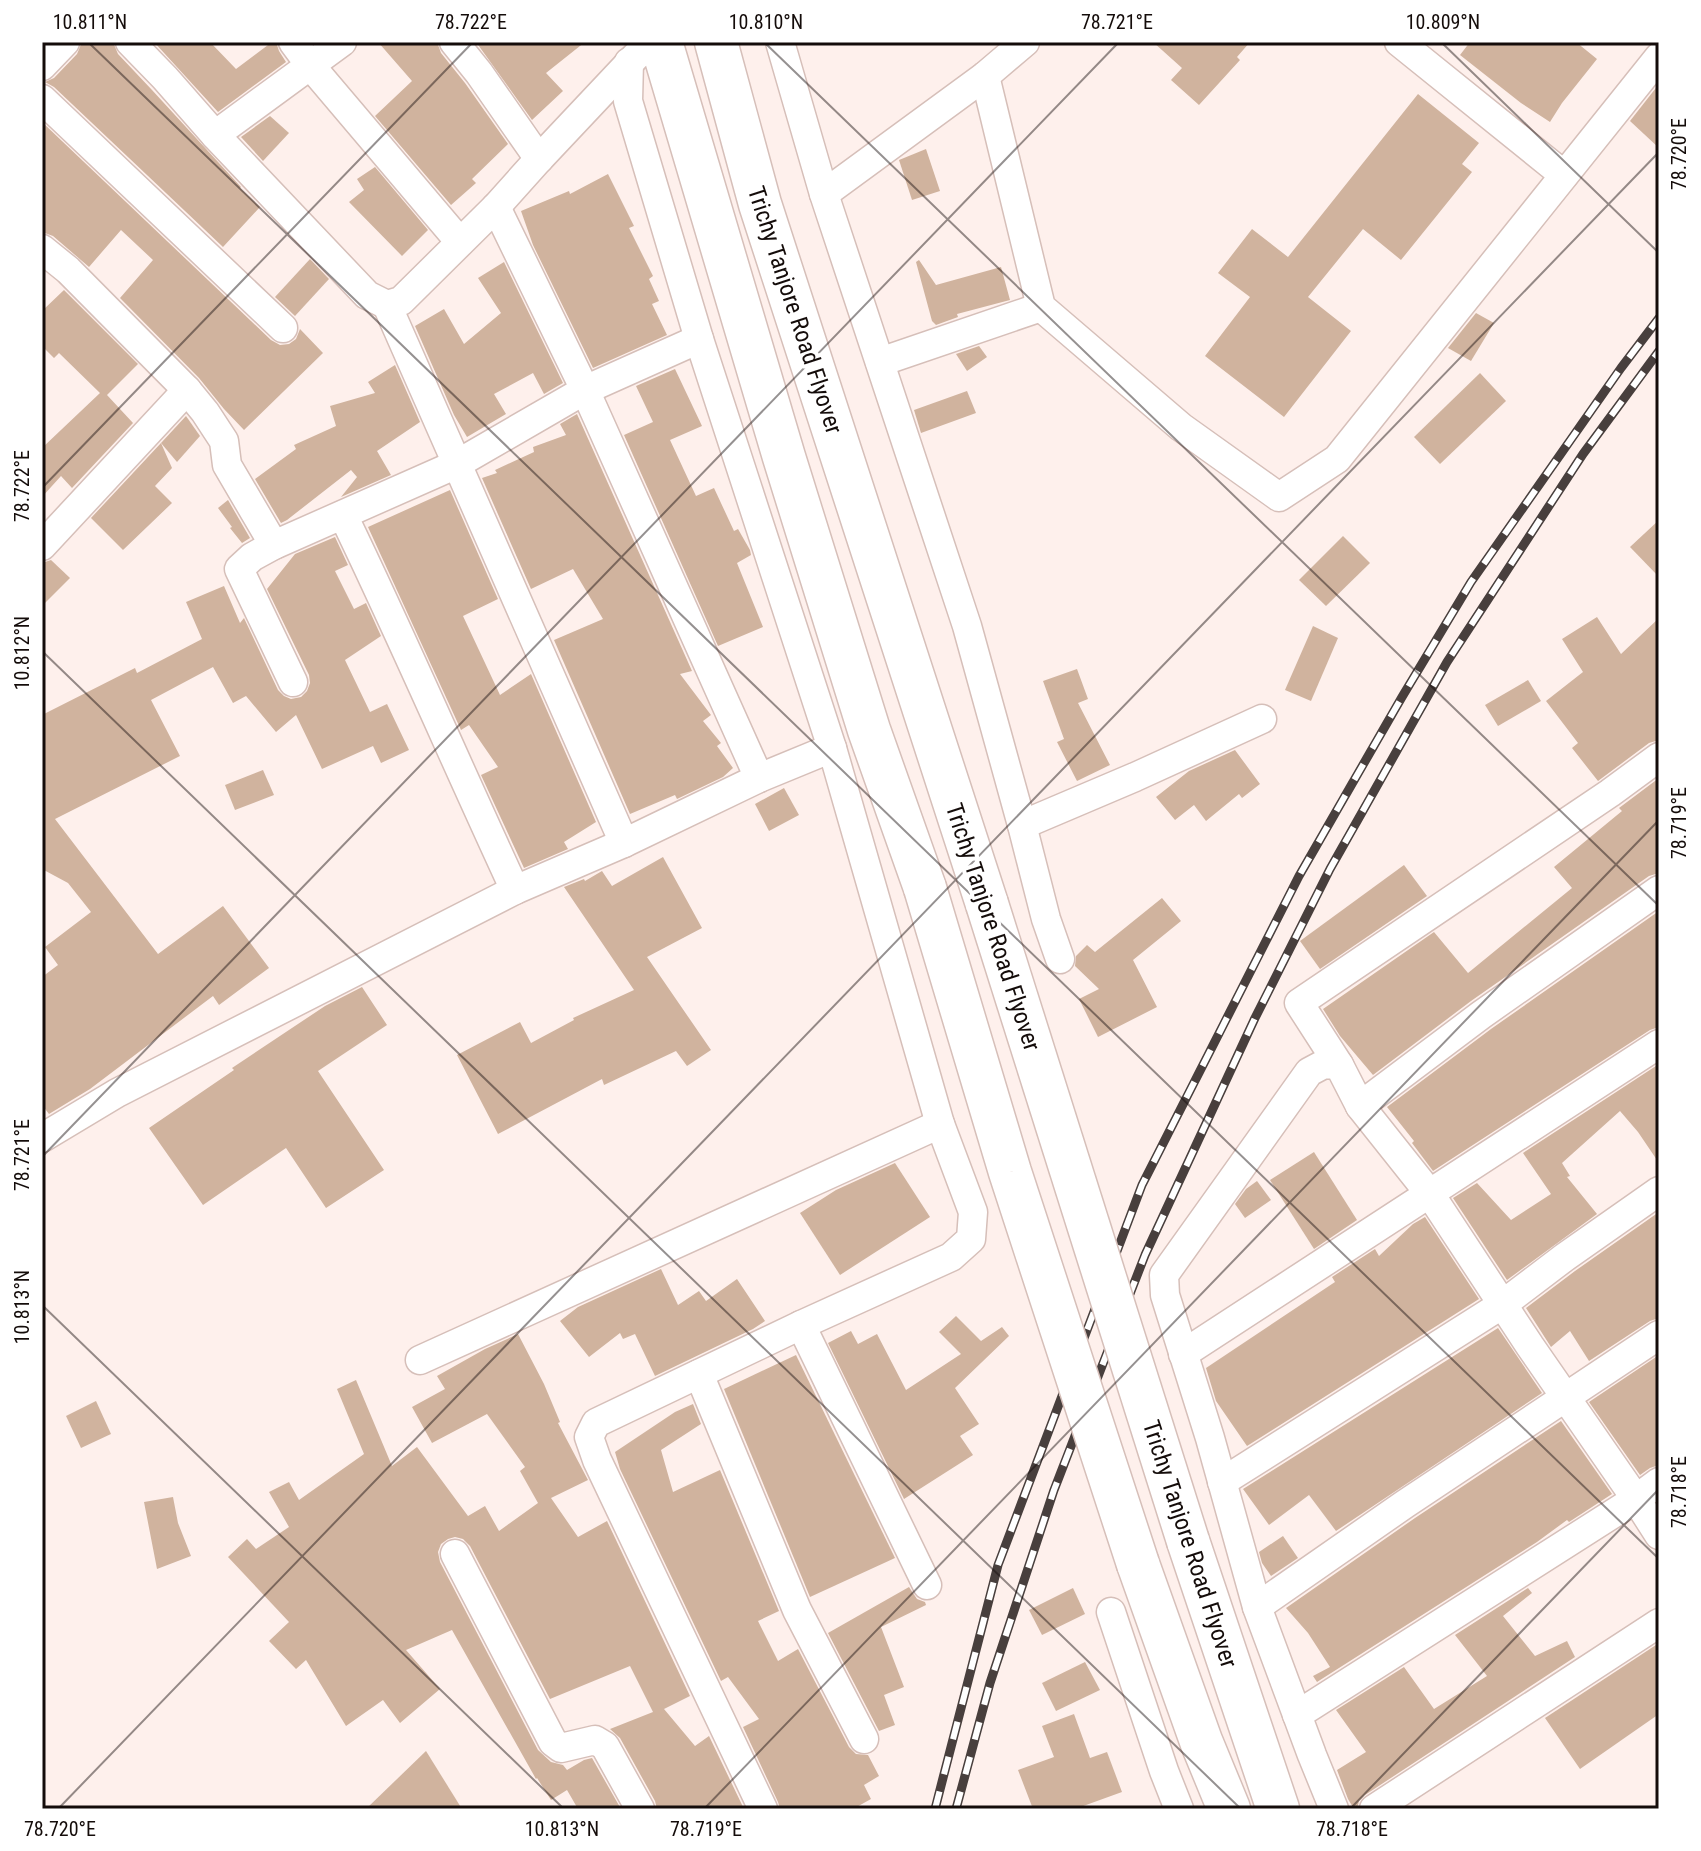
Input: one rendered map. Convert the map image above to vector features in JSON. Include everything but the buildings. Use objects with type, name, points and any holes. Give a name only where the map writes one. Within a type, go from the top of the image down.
[{"type":"highway","name":"Trichy Tanjore Road Flyover","points":[[716,42],[760,204],[987,904],[1188,1541],[1278,1809]]},
{"type":"highway","name":"Trichy Tanjore Road Flyover","points":[[645,52],[687,129],[784,457],[869,730],[925,888],[1010,1172],[1138,1564],[1201,1741],[1229,1809]]},
{"type":"street","points":[[42,66],[65,42]]},
{"type":"street","points":[[130,42],[367,295],[387,305],[624,843]]},
{"type":"street","points":[[293,42],[460,242]]},
{"type":"street","points":[[215,135],[342,42]]},
{"type":"street","points":[[454,42],[539,159]]},
{"type":"street","points":[[387,305],[401,301],[654,42]]},
{"type":"street","points":[[780,42],[824,194],[967,626],[1046,919],[1060,959]]},
{"type":"street","points":[[824,194],[985,76],[1025,42]]},
{"type":"street","points":[[1401,43],[1564,175]]},
{"type":"street","points":[[645,52],[628,101],[699,339],[832,748],[940,1124],[973,1212],[971,1239],[951,1257],[596,1423],[589,1437],[597,1460],[763,1809]]},
{"type":"street","points":[[985,76],[1041,307],[1181,427],[1279,497],[1337,459],[1659,57]]},
{"type":"street","points":[[42,99],[283,328]]},
{"type":"street","points":[[496,207],[585,390],[759,778]]},
{"type":"street","points":[[42,249],[68,270],[205,412],[224,441],[227,465],[274,545]]},
{"type":"street","points":[[880,362],[1041,307]]},
{"type":"street","points":[[293,682],[239,569],[252,557],[457,464],[585,390],[699,339]]},
{"type":"street","points":[[42,546],[187,390]]},
{"type":"street","points":[[343,515],[391,613],[515,890]]},
{"type":"street","points":[[1022,825],[1262,719]]},
{"type":"street","points":[[42,1138],[117,1093],[515,890],[624,843],[759,778],[832,748]]},
{"type":"street","points":[[1659,757],[1299,1003],[1339,1065],[1360,1106],[1430,1194],[1659,1535]]},
{"type":"street","points":[[1360,1106],[1481,1015],[1659,890]]},
{"type":"street","points":[[1183,1354],[1659,1044]]},
{"type":"street","points":[[1334,1809],[1257,1607],[1210,1438],[1165,1295],[1164,1275],[1309,1072],[1324,1064],[1339,1065]]},
{"type":"street","points":[[420,1360],[940,1124]]},
{"type":"street","points":[[1222,1482],[1503,1304],[1659,1191]]},
{"type":"street","points":[[801,1325],[927,1585]]},
{"type":"street","points":[[1257,1607],[1659,1335]]},
{"type":"street","points":[[699,1374],[797,1610],[864,1739]]},
{"type":"street","points":[[1297,1715],[1659,1482]]},
{"type":"street","points":[[455,1554],[553,1742],[561,1748],[595,1740],[605,1746],[640,1809]]},
{"type":"street","points":[[1111,1612],[1179,1809]]},
{"type":"street","points":[[1374,1809],[1659,1623]]},
{"type":"railway","points":[[935,1809],[998,1565],[1142,1185],[1299,876],[1402,697],[1471,582],[1659,318]]},
{"type":"railway","points":[[956,1809],[990,1683],[1054,1490],[1145,1255],[1255,1018],[1330,869],[1447,662],[1583,454],[1659,351]]}]
